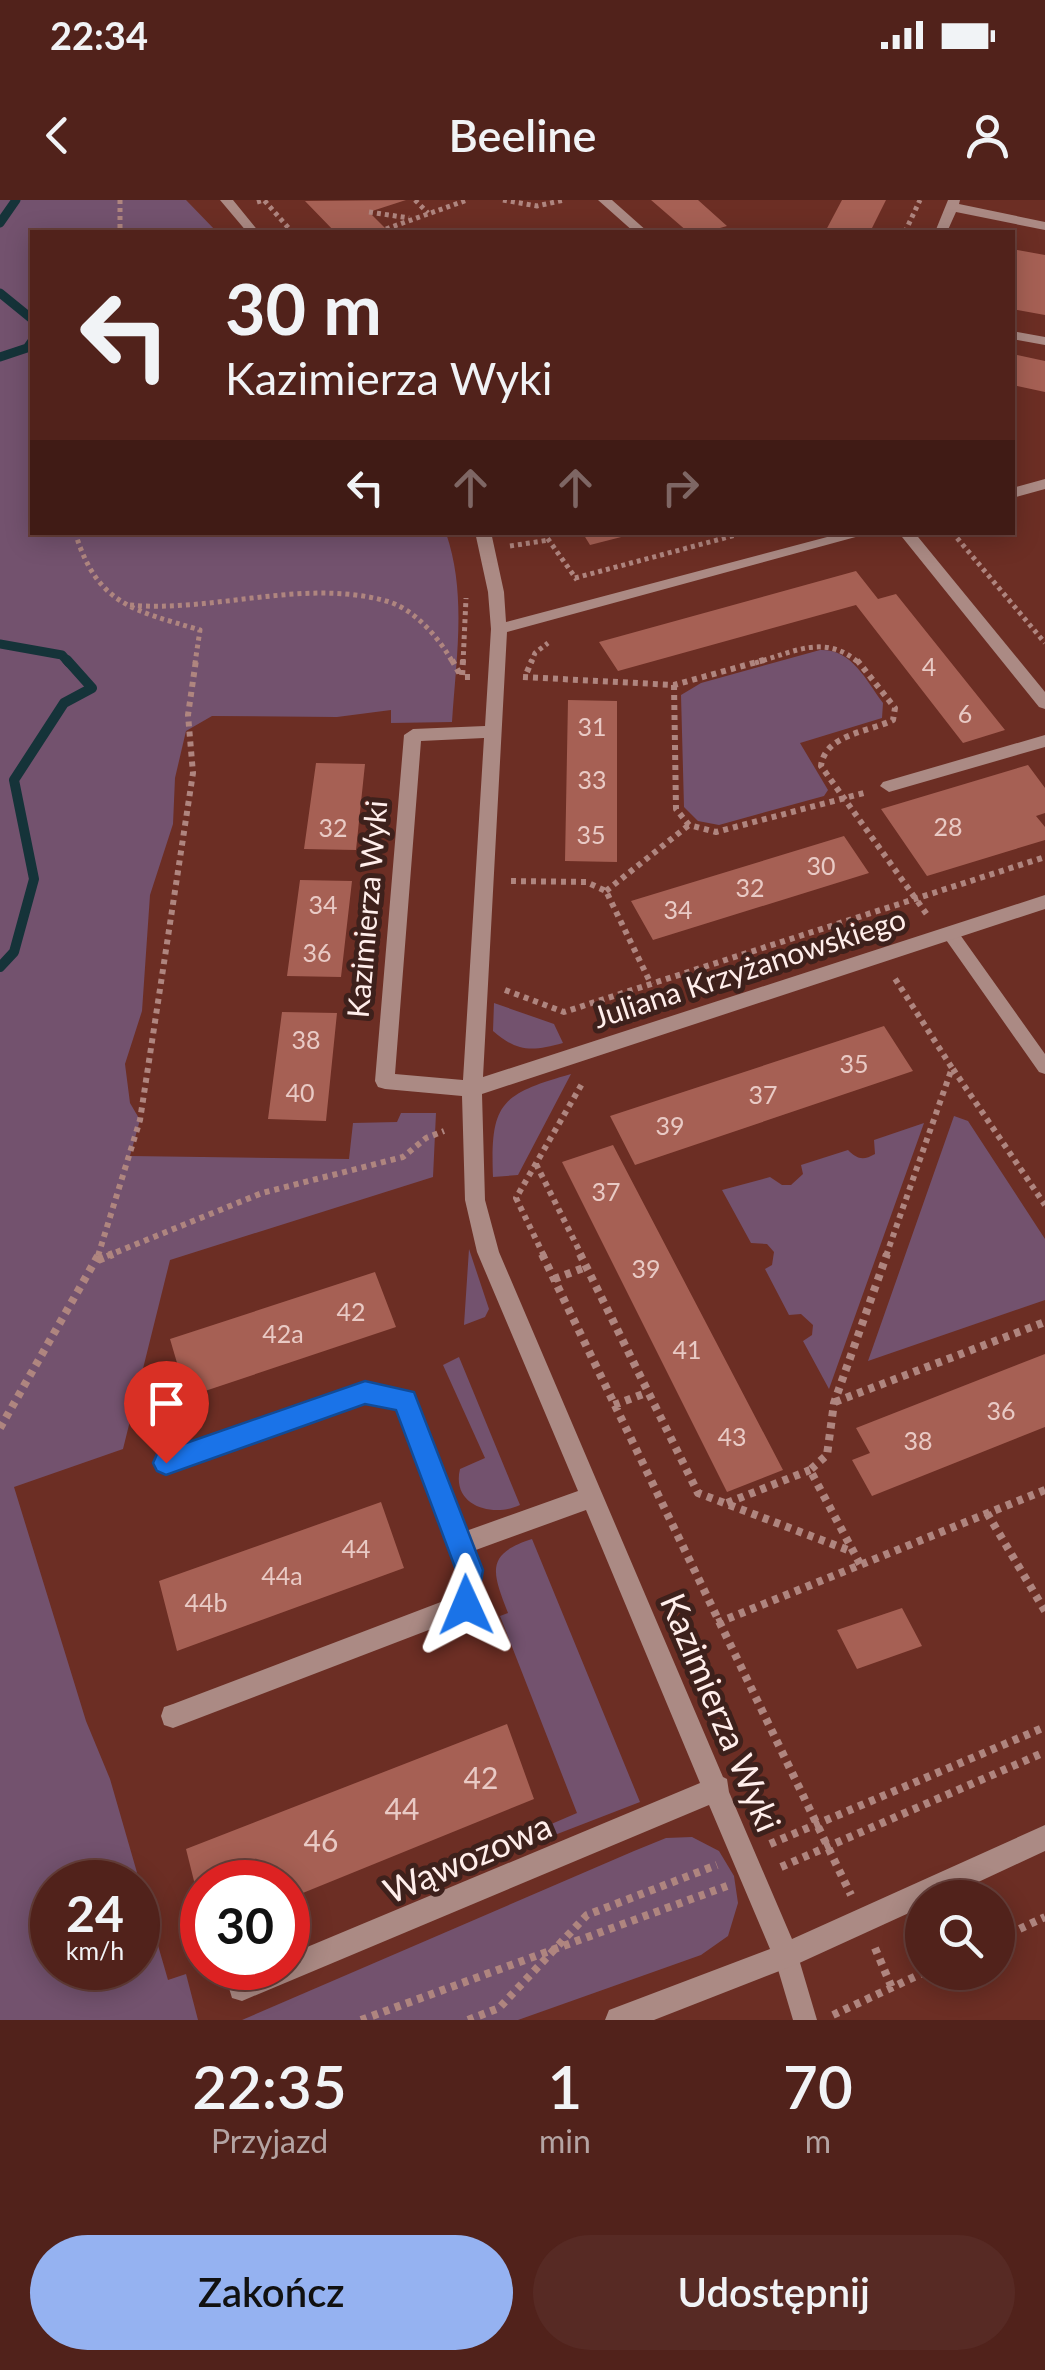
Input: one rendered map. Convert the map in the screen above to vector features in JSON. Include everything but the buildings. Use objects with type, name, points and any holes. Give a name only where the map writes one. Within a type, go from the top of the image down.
[{"type":"street","points":[[226,200],[251,230]]},
{"type":"street","points":[[604,200],[639,230]]},
{"type":"street","points":[[942,230],[953,204],[1045,226]]},
{"type":"street","points":[[1015,492],[1045,484]]},
{"type":"street","name":"Kazimierza Wyki","points":[[483,535],[496,592],[499,630],[472,1090],[475,1200],[488,1252],[786,1956]]},
{"type":"street","points":[[499,630],[855,535]]},
{"type":"street","points":[[907,535],[1045,703]]},
{"type":"street","name":"Kazimierza Wyki","points":[[472,1090],[385,1081],[413,735],[492,732]]},
{"type":"street","points":[[889,786],[1045,741]]},
{"type":"street","name":"Juliana Krzyżanowskiego","points":[[472,1090],[1045,902]]},
{"type":"street","points":[[166,1463],[365,1393],[405,1400],[470,1570],[466,1605],[172,1716]]},
{"type":"street","points":[[460,1544],[591,1497]]},
{"type":"street","name":"Wąwozowa","points":[[310,1959],[718,1788]]},
{"type":"street","points":[[619,2020],[786,1956],[1045,1838]]},
{"type":"lane","points":[[1015,336],[1045,341]]},
{"type":"lane","points":[[946,934],[1045,1068]]},
{"type":"lane","points":[[786,1956],[805,2020]]},
{"type":"path","points":[[120,200],[120,230]]},
{"type":"path","points":[[264,200],[290,230]]},
{"type":"path","points":[[415,200],[428,213]]},
{"type":"path","points":[[386,229],[467,200]]},
{"type":"path","points":[[503,200],[542,206],[564,200]]},
{"type":"path","points":[[906,230],[920,200]]},
{"type":"path","points":[[369,212],[410,219]]},
{"type":"path","points":[[0,1428],[97,1261],[140,1120],[193,772],[188,714],[200,630],[114,604],[82,564],[75,535]]},
{"type":"path","points":[[545,535],[595,604]]},
{"type":"path","points":[[576,578],[737,535]]},
{"type":"path","points":[[954,535],[1045,644]]},
{"type":"path","points":[[114,604],[170,610],[213,600],[334,595],[389,601],[439,637],[462,677]]},
{"type":"path","points":[[518,695],[535,654],[559,634]]},
{"type":"path","points":[[524,678],[674,684],[822,644],[841,646],[854,654],[895,708],[892,720],[876,730],[827,744],[820,755],[821,766],[915,898],[946,934]]},
{"type":"path","points":[[674,684],[676,809],[689,825],[716,832],[889,786]]},
{"type":"path","points":[[606,891],[689,825]]},
{"type":"path","points":[[502,988],[564,1012],[1045,857]]},
{"type":"path","points":[[505,881],[586,882],[606,891],[652,984]]},
{"type":"path","points":[[906,966],[891,971],[1045,1205]]},
{"type":"path","points":[[725,1503],[810,1470],[828,1455],[834,1403],[952,1068]]},
{"type":"path","points":[[588,1074],[516,1198],[717,1623],[830,1848],[892,1988]]},
{"type":"path","points":[[97,1261],[262,1193],[403,1157],[426,1138],[447,1130]]},
{"type":"path","points":[[536,1164],[698,1493],[854,1553]]},
{"type":"path","points":[[554,1279],[586,1267]]},
{"type":"path","points":[[834,1403],[1045,1322]]},
{"type":"path","points":[[614,1405],[646,1393]]},
{"type":"path","points":[[810,1470],[860,1564]]},
{"type":"path","points":[[717,1623],[1045,1490]]},
{"type":"path","points":[[987,1513],[1045,1611]]},
{"type":"path","points":[[362,2020],[830,1848],[1045,1752]]},
{"type":"path","points":[[1015,1931],[1045,1917]]},
{"type":"path","points":[[822,2020],[905,1982]]},
{"type":"shaded area","points":[[0,200],[186,200],[215,230],[30,230],[30,535],[447,535],[456,579],[457,651],[452,722],[391,723],[391,710],[337,717],[212,716],[186,731],[175,778],[173,824],[150,895],[142,1011],[125,1064],[130,1103],[140,1120],[130,1156],[349,1159],[353,1123],[397,1122],[401,1113],[436,1113],[433,1177],[170,1260],[123,1449],[14,1487],[133,1860],[30,1860],[30,1990],[160,1990],[160,1952],[168,1980],[180,1976],[180,1990],[190,1990],[198,2020],[0,2020]]},
{"type":"shaded area","points":[[820,650],[841,654],[857,667],[883,703],[882,718],[800,743],[828,790],[824,796],[719,825],[698,821],[684,807],[681,695],[701,683]]},
{"type":"shaded area","points":[[494,1003],[554,1024],[563,1043],[534,1049],[510,1043],[493,1031]]},
{"type":"shaded area","points":[[571,1074],[518,1175],[493,1177],[494,1132],[505,1105],[529,1088]]},
{"type":"shaded area","points":[[954,1116],[968,1121],[1045,1239],[1045,1300],[868,1361]]},
{"type":"shaded area","points":[[924,1123],[829,1389],[803,1341],[812,1335],[813,1325],[801,1314],[789,1315],[765,1269],[772,1265],[774,1252],[767,1244],[751,1243],[722,1190],[770,1177],[782,1185],[791,1185],[803,1174],[801,1165],[848,1150],[867,1158],[875,1154],[874,1140]]},
{"type":"shaded area","points":[[469,1249],[489,1309],[485,1317],[464,1325]]},
{"type":"shaded area","points":[[459,1357],[520,1505],[487,1509],[476,1506],[462,1492],[460,1469],[485,1458],[443,1365]]},
{"type":"shaded area","points":[[532,1539],[640,1802],[534,1843],[528,1834],[577,1813],[500,1616],[508,1613],[498,1586],[496,1566],[506,1551]]},
{"type":"shaded area","points":[[692,1837],[719,1851],[734,1876],[738,1903],[728,1936],[701,1955],[518,2020],[242,2020],[634,1851],[666,1838]]},
{"type":"waterway","points":[[0,223],[16,200]]},
{"type":"waterway","points":[[0,293],[30,317]]},
{"type":"waterway","points":[[0,357],[30,344]]},
{"type":"waterway","points":[[0,644],[62,655],[69,663]]},
{"type":"waterway","points":[[0,967],[14,952],[34,879],[14,780],[64,703],[92,688],[67,660]]},
{"type":"route","points":[[166,1463],[365,1393],[405,1400],[470,1570],[466,1605]]}]
